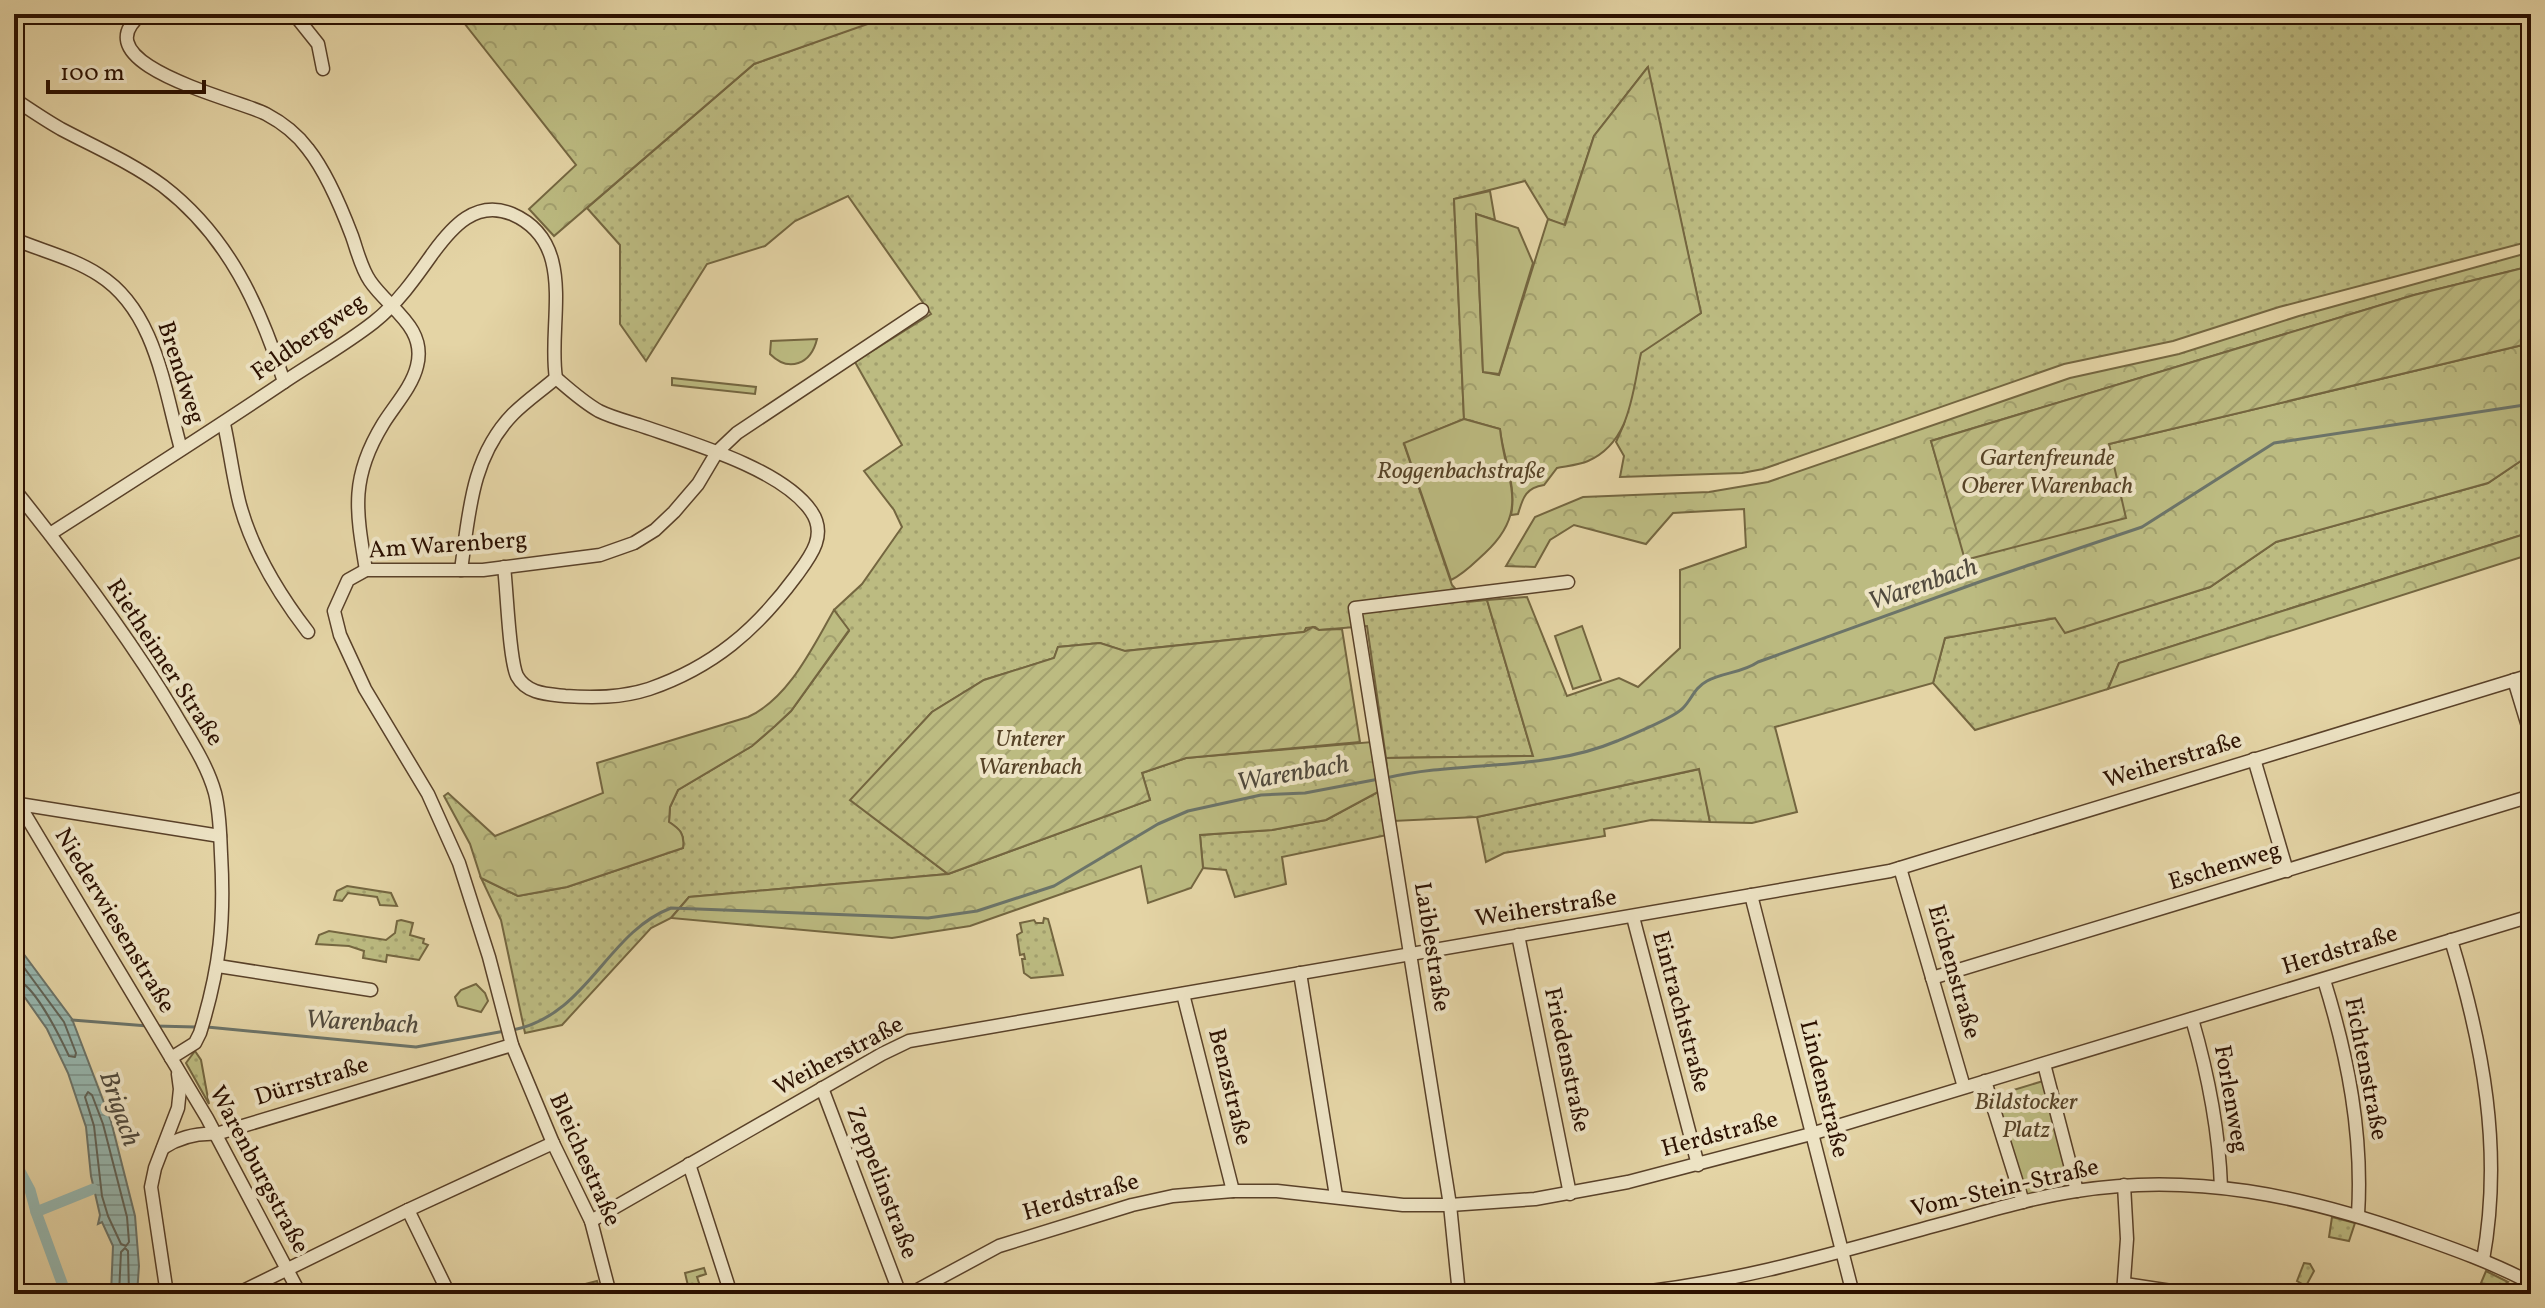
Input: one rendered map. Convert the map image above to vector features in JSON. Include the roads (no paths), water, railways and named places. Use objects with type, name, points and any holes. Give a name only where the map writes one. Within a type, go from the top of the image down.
[{"type":"street","points":[[142,14],[129,26],[127,36],[135,57],[146,66],[184,84],[268,115],[292,130],[307,147],[348,227],[368,279],[412,326],[416,335],[418,366],[381,428],[357,490],[366,570]]},
{"type":"street","points":[[294,14],[318,44],[323,69]]},
{"type":"street","points":[[14,99],[162,186],[213,234],[250,291],[284,382]]},
{"type":"street","name":"Feldbergweg","points":[[50,534],[224,424],[357,334],[391,306],[416,278],[452,227],[466,216],[497,210],[512,214],[541,238],[555,271],[557,295],[552,345],[556,378]]},
{"type":"street","name":"Brendweg","points":[[14,239],[98,274],[133,307],[148,333],[181,449]]},
{"type":"street","name":"Am Warenberg","points":[[510,1041],[474,906],[453,849],[428,794],[365,689],[335,622],[334,611],[348,580],[366,570],[504,567],[600,555],[634,543],[655,530],[674,512],[698,484],[717,452],[759,417],[922,310]]},
{"type":"street","points":[[461,570],[469,504],[483,458],[513,415],[556,378],[601,412],[717,452],[765,475],[803,501],[814,515],[818,527],[818,541],[812,555],[770,611],[724,651],[685,674],[647,689],[616,696],[587,697],[534,692],[524,685],[514,665],[504,567]]},
{"type":"street","points":[[224,424],[240,504],[251,539],[280,593],[308,632]]},
{"type":"street","name":"Rietheimer Straße","points":[[14,489],[152,676],[192,742],[209,775],[215,795],[223,878],[222,944],[200,1033],[195,1043],[174,1063]]},
{"type":"street","name":"Laiblestraße","points":[[1459,1294],[1450,1205],[1355,608],[1568,582]]},
{"type":"street","name":"Weiherstraße","points":[[591,1221],[909,1041],[1900,868],[2531,675]]},
{"type":"street","points":[[2514,680],[2531,736]]},
{"type":"street","points":[[2254,759],[2287,871]]},
{"type":"street","name":"Eschenweg","points":[[1932,978],[2531,796]]},
{"type":"street","points":[[17,800],[220,836]]},
{"type":"street","name":"Niederwiesenstraße","points":[[17,800],[174,1063]]},
{"type":"street","name":"Eichenstraße","points":[[1900,868],[1964,1087]]},
{"type":"street","name":"Lindenstraße","points":[[1751,895],[1853,1294]]},
{"type":"street","name":"Herdstraße","points":[[910,1294],[988,1251],[1050,1228],[1146,1202],[1233,1191],[1336,1196],[1403,1205],[1450,1205],[1570,1194],[1698,1165],[1811,1134],[2531,916]]},
{"type":"street","name":"Eintrachtstraße","points":[[1633,917],[1698,1165]]},
{"type":"street","name":"Friedenstraße","points":[[1518,935],[1570,1194]]},
{"type":"street","points":[[2451,940],[2481,1054],[2490,1114],[2493,1164],[2491,1218],[2483,1260]]},
{"type":"street","points":[[218,966],[371,990]]},
{"type":"street","points":[[1300,973],[1336,1196]]},
{"type":"street","name":"Fichtenstraße","points":[[2324,980],[2341,1035],[2358,1127],[2361,1170],[2358,1215]]},
{"type":"street","name":"Benzstraße","points":[[1183,994],[1233,1191]]},
{"type":"street","name":"Forlenweg","points":[[2192,1019],[2213,1106],[2221,1187]]},
{"type":"street","name":"Dürrstraße","points":[[163,1148],[182,1138],[201,1133],[216,1134],[510,1041]]},
{"type":"street","name":"Bleichestraße","points":[[510,1041],[553,1143],[591,1221],[610,1294]]},
{"type":"street","points":[[167,1294],[151,1187],[180,1101],[174,1063]]},
{"type":"street","name":"Warenburgstraße","points":[[174,1063],[216,1134],[300,1294]]},
{"type":"street","points":[[2044,1064],[2077,1191]]},
{"type":"street","points":[[1985,1081],[2023,1202]]},
{"type":"street","name":"Zeppelinstraße","points":[[822,1088],[900,1294]]},
{"type":"street","points":[[237,1294],[553,1143]]},
{"type":"street","points":[[689,1164],[731,1294]]},
{"type":"street","name":"Vom-Stein-Straße","points":[[1623,1294],[1722,1288],[1842,1251],[2023,1202],[2077,1191],[2161,1182],[2284,1197],[2358,1215],[2483,1260],[2531,1283]]},
{"type":"street","points":[[2124,1185],[2127,1239],[2124,1289],[2191,1294]]},
{"type":"street","points":[[408,1210],[449,1294]]},
{"type":"water","points":[[14,941],[72,1019],[111,1121],[135,1216],[139,1266],[137,1294],[111,1294],[113,1246],[102,1222],[98,1224],[100,1215],[91,1176],[86,1127],[68,1073],[47,1029],[14,982]]},
{"type":"waterway","name":"Warenbach","points":[[1386,778],[1444,769],[1532,762],[1589,751],[1617,741],[1678,712],[1699,687],[1713,678],[2142,527],[2274,443],[2531,404]]},
{"type":"waterway","name":"Warenbach","points":[[513,1030],[539,1021],[560,1008],[629,936],[671,908],[928,918],[977,911],[1054,886],[1158,824],[1188,811],[1261,795],[1305,793],[1379,779]]},
{"type":"waterway","name":"Warenbach","points":[[72,1020],[148,1026]]},
{"type":"waterway","name":"Warenbach","points":[[155,1026],[196,1027]]},
{"type":"waterway","name":"Warenbach","points":[[207,1027],[416,1047],[505,1031]]},
{"type":"waterway","points":[[14,1160],[30,1190],[66,1294]]},
{"type":"waterway","points":[[36,1212],[93,1189]]},
{"type":"waterway","points":[[55,1294],[61,1281]]},
{"type":"park label","name":"Roggenbachstraße","points":[[1461,472]]},
{"type":"park label","name":"Gartenfreunde Oberer Warenbach","points":[[2047,473]]},
{"type":"park label","name":"Unterer Warenbach","points":[[1030,754]]},
{"type":"park label","name":"Bildstocker Platz","points":[[2026,1117]]},
{"type":"water label","name":"Brigach","points":[[119,1109]]}]
